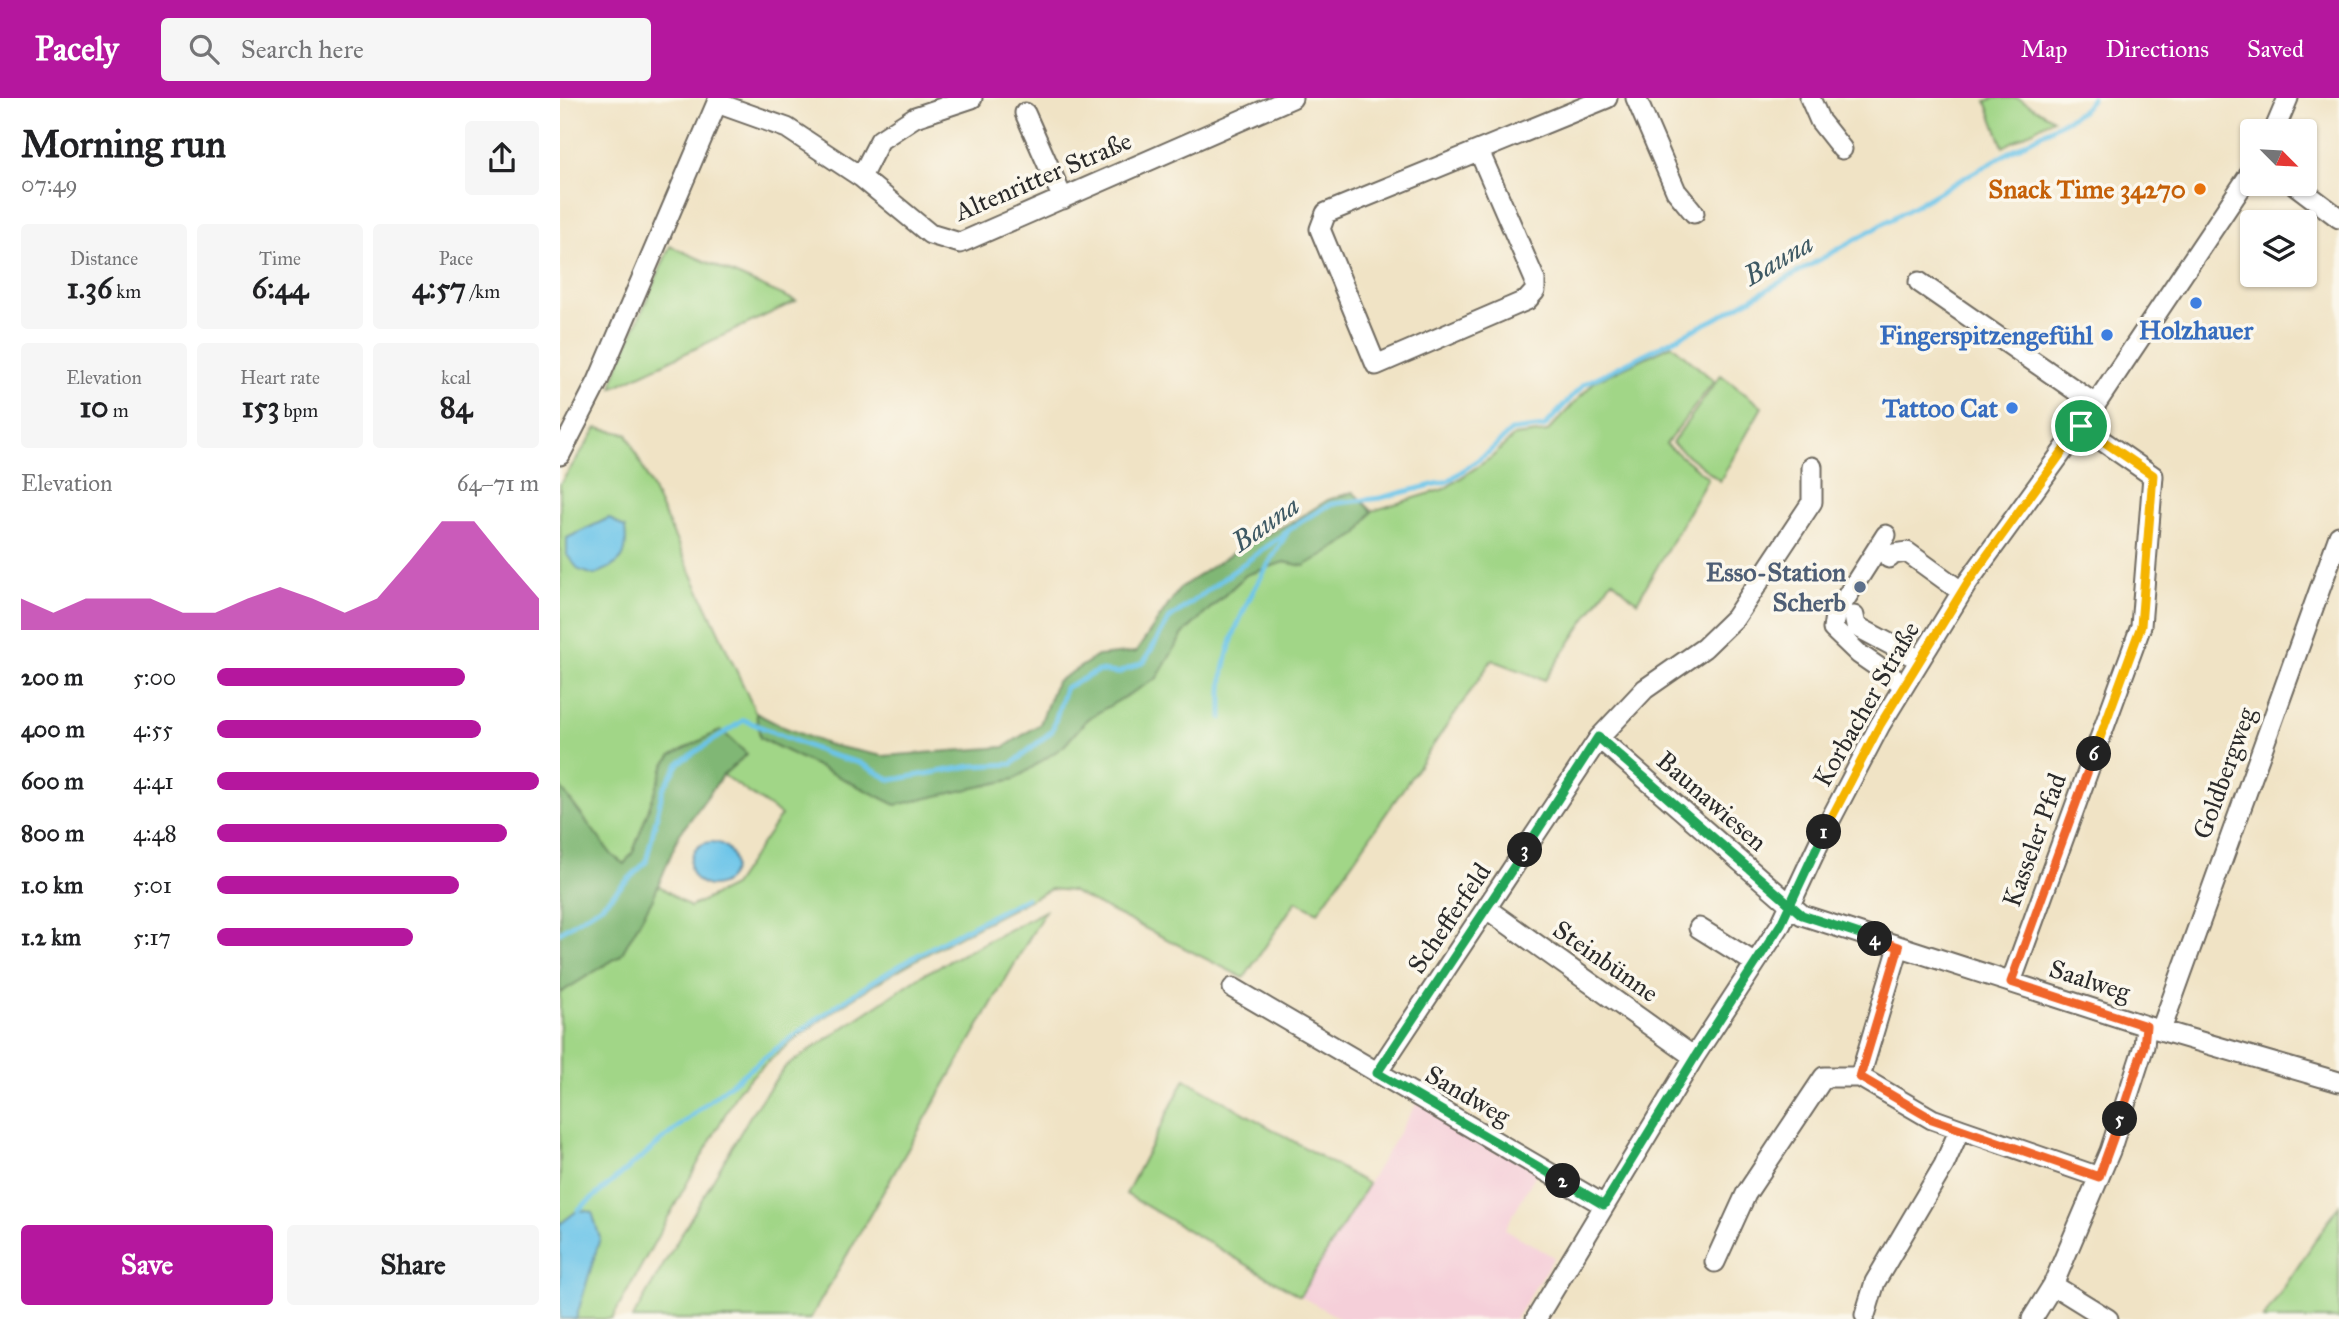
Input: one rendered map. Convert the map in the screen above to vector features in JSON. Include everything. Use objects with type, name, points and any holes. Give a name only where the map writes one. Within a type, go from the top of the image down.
[{"type":"street","points":[[860,177],[880,140],[915,117],[972,98]]},
{"type":"street","name":"Altenritter Straße","points":[[718,100],[787,128],[860,177],[930,234],[960,243],[1292,98]]},
{"type":"street","points":[[1479,151],[1535,280],[1535,291],[1527,300],[1376,365],[1320,229],[1326,213],[1607,98]]},
{"type":"street","points":[[1636,98],[1676,191],[1694,213]]},
{"type":"street","points":[[1810,98],[1819,121],[1842,149]]},
{"type":"street","points":[[2279,119],[2288,98]]},
{"type":"street","points":[[560,455],[588,403],[718,100]]},
{"type":"street","points":[[1025,113],[1063,199]]},
{"type":"street","name":"Korbacher Straße","points":[[1535,1319],[1790,904],[1880,725],[1962,592],[2081,426],[2240,189]]},
{"type":"street","points":[[2309,196],[2339,219]]},
{"type":"street","points":[[1919,282],[2095,404]]},
{"type":"street","name":"Kasseler Pfad","points":[[2011,982],[2141,626],[2153,475],[2081,426]]},
{"type":"street","name":"Schefferfeld","points":[[1377,1073],[1598,737],[1645,689],[1703,648],[1735,618],[1812,502],[1812,467]]},
{"type":"street","points":[[1886,535],[1835,615],[1833,629],[1858,654],[1904,685]]},
{"type":"street","name":"Goldbergweg","points":[[2032,1319],[2053,1285],[2110,1151],[2144,1046],[2154,1028],[2339,536]]},
{"type":"street","points":[[1889,558],[1894,554],[1907,552],[1962,592]]},
{"type":"street","points":[[1854,616],[1856,626],[1920,660]]},
{"type":"street","name":"Baunawiesen","points":[[1598,737],[1790,904]]},
{"type":"street","name":"Saalweg","points":[[1790,904],[1802,915],[1899,947],[2154,1028],[2339,1082]]},
{"type":"street","name":"Steinbünne","points":[[1487,909],[1695,1057]]},
{"type":"street","points":[[1699,928],[1755,963]]},
{"type":"street","points":[[1860,1077],[1899,947]]},
{"type":"street","name":"Sandweg","points":[[1233,988],[1604,1205]]},
{"type":"street","points":[[1715,1262],[1746,1194],[1824,1077],[1860,1077],[1932,1119],[2099,1177]]},
{"type":"street","points":[[1865,1315],[1875,1282],[1944,1165],[1960,1129]]},
{"type":"street","points":[[2053,1285],[2108,1319]]},
{"type":"shaded area","points":[[1418,1101],[1538,1170],[1505,1229],[1554,1257],[1515,1319],[1341,1319],[1300,1296]]},
{"type":"green space","points":[[1995,98],[2018,98],[2053,119],[2003,147],[1986,101]]},
{"type":"green space","points":[[670,246],[796,301],[612,388],[617,369]]},
{"type":"green space","points":[[1672,345],[1714,381],[1666,444],[1708,478],[1637,602],[1612,580],[1545,680],[1492,660],[1318,912],[1296,901],[1244,978],[1071,891],[1051,889],[887,977],[847,1002],[773,1057],[739,1089],[612,1319],[560,1319],[560,993],[621,955],[658,885],[690,907],[733,886],[781,815],[723,775],[747,754],[633,852],[624,864],[612,855],[560,787],[560,484],[597,428],[627,434],[756,713],[760,738],[896,805],[1064,746],[1087,719],[1157,678],[1183,634],[1246,575],[1284,562],[1304,566],[1358,534],[1372,511],[1444,489],[1492,457],[1514,436],[1547,432],[1595,381]]},
{"type":"green space","points":[[1721,375],[1762,407],[1720,481],[1672,443]]},
{"type":"green space","points":[[1353,492],[1372,511],[1358,534],[1304,566],[1284,562],[1246,575],[1183,634],[1157,678],[1087,719],[1064,746],[1015,779],[896,805],[760,738],[756,713],[829,745],[883,756],[1004,747],[1040,724],[1056,682],[1098,656],[1136,652],[1180,588],[1240,548],[1296,520],[1328,500]]},
{"type":"green space","points":[[721,730],[747,754],[723,775],[679,835],[653,898],[621,955],[560,993],[560,787],[612,855],[624,864],[633,852],[665,764],[672,755]]},
{"type":"green space","points":[[1045,911],[810,1319],[632,1319],[753,1111],[785,1067],[922,975]]},
{"type":"green space","points":[[1185,1079],[1368,1184],[1300,1296],[1126,1194]]},
{"type":"green space","points":[[2339,1205],[2339,1319],[2263,1319]]},
{"type":"water","points":[[609,518],[625,528],[624,554],[617,563],[594,575],[579,570],[567,555],[567,538]]},
{"type":"water","points":[[712,842],[727,849],[734,864],[727,879],[712,886],[697,879],[690,864],[697,849]]},
{"type":"water","points":[[578,1210],[592,1212],[600,1238],[576,1319],[560,1319],[560,1224]]},
{"type":"waterway","name":"Bauna","points":[[560,932],[602,905],[646,862],[663,789],[680,762],[744,720],[827,754],[860,763],[891,780],[972,766],[1012,764],[1052,731],[1065,688],[1098,671],[1118,673],[1144,662],[1169,619],[1300,522],[1331,504],[1380,498],[1448,481],[1489,452],[1511,431],[1544,427],[1584,384],[1715,319],[2082,111],[2092,98]]},
{"type":"waterway","points":[[1222,718],[1223,676],[1234,633],[1250,598],[1287,533]]},
{"type":"waterway","points":[[578,1210],[782,1044],[875,980],[1026,898]]},
{"type":"place","name":"Snack Time 34270","points":[[2200,189]]},
{"type":"place","name":"Holzhauer","points":[[2196,303]]},
{"type":"place","name":"Fingerspitzengefühl","points":[[2107,335]]},
{"type":"place","name":"Tattoo Cat","points":[[2012,408]]},
{"type":"place","name":"Esso-Station Scherb","points":[[1860,587]]},
{"type":"route","points":[[2081,426],[1968,582],[1880,725],[1826,828],[1790,904],[1781,924],[1604,1205],[1377,1073],[1598,737],[1790,904],[1802,915],[1899,947],[1860,1077],[1932,1119],[2099,1177],[2144,1046],[2146,1026],[2011,982],[2141,626],[2153,475],[2081,426]]}]
